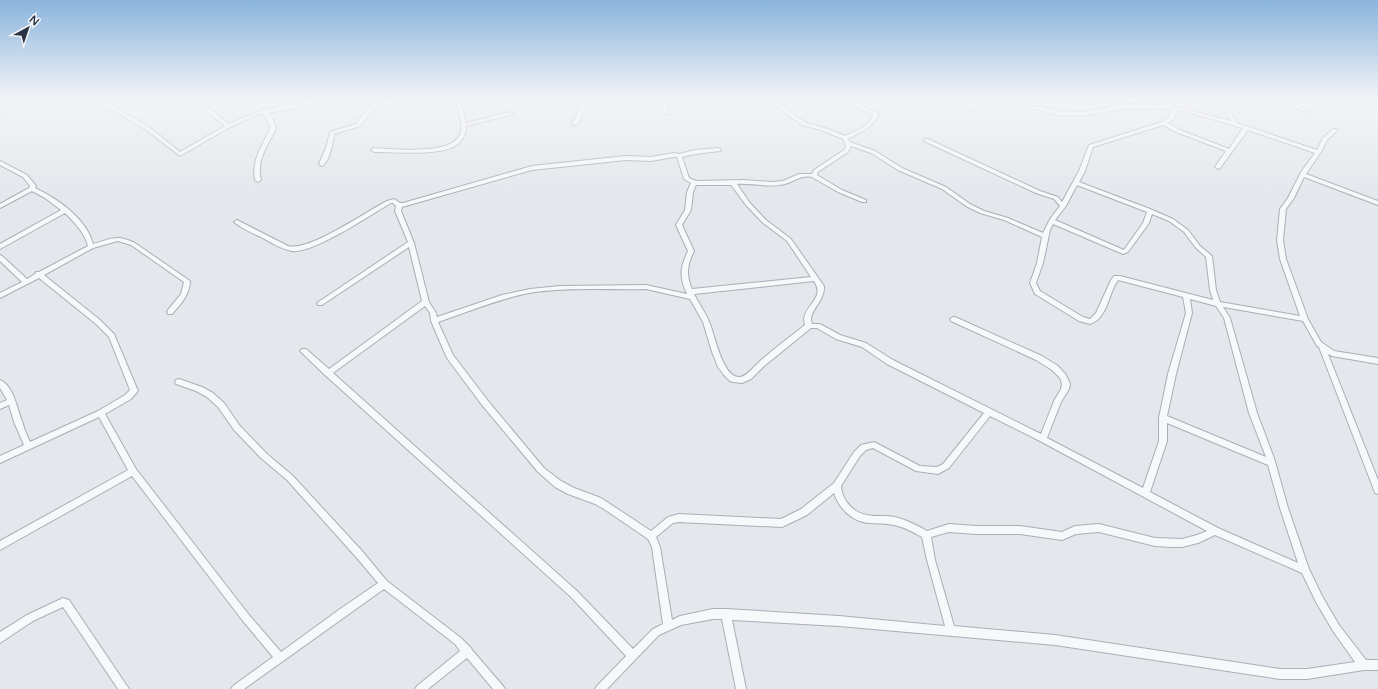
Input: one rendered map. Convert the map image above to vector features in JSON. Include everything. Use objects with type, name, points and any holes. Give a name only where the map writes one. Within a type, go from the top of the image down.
[{"type":"street","points":[[152,132],[180,154],[217,132]]},
{"type":"street","points":[[258,180],[256,174],[257,162],[260,152],[271,132]]},
{"type":"street","points":[[322,164],[329,148],[332,133],[335,132]]},
{"type":"street","points":[[374,150],[416,151],[446,148],[461,138],[462,132]]},
{"type":"street","points":[[831,132],[873,152],[900,168],[931,181],[982,212],[1006,219],[1045,236]]},
{"type":"street","points":[[847,140],[858,132]]},
{"type":"street","points":[[1134,132],[1092,145],[1076,183],[1064,206],[1052,221],[1045,236],[1040,263],[1033,283],[1034,287],[1040,294],[1081,319],[1090,322],[1099,314],[1116,278],[1120,278],[1218,304],[1305,319]]},
{"type":"street","points":[[1181,132],[1230,151]]},
{"type":"street","points":[[1218,167],[1243,132]]},
{"type":"street","points":[[1260,132],[1318,152]]},
{"type":"street","points":[[1333,132],[1325,139],[1282,212],[1280,240],[1287,273],[1305,319],[1315,339],[1322,348],[1377,486]]},
{"type":"street","points":[[814,176],[816,171],[849,147],[847,140]]},
{"type":"street","points":[[926,140],[1038,192],[1056,198],[1064,206]]},
{"type":"street","points":[[399,205],[538,167],[626,158],[650,159],[718,150]]},
{"type":"street","points":[[679,156],[687,179],[695,183],[733,183],[749,181],[778,183],[789,181],[800,174],[814,176],[840,191],[864,201]]},
{"type":"street","points":[[0,163],[25,176],[33,186],[32,189]]},
{"type":"street","points":[[1303,175],[1378,203]]},
{"type":"street","points":[[695,183],[689,191],[688,212],[681,220],[679,226],[691,251],[685,263],[684,275],[690,295],[706,322],[720,364],[728,375],[738,380],[748,377],[760,365],[809,326],[818,326],[838,337],[864,345],[890,362],[1043,439],[1215,531],[1305,570]]},
{"type":"street","points":[[733,183],[748,204],[764,221],[789,240],[821,286],[821,295],[808,314],[807,322],[809,326]]},
{"type":"street","points":[[1076,183],[1170,220],[1186,232],[1198,247],[1209,256],[1213,290],[1218,304],[1227,318],[1253,413],[1271,463],[1284,508],[1305,570],[1319,599],[1336,628],[1364,665]]},
{"type":"street","points":[[0,206],[32,189]]},
{"type":"street","points":[[32,189],[65,211],[84,229],[91,247]]},
{"type":"street","points":[[237,222],[294,250],[305,247],[343,228],[389,202],[395,201],[399,205]]},
{"type":"street","points":[[399,205],[398,211],[411,243],[426,302],[433,313],[434,321],[450,356],[484,403],[541,470],[558,484],[571,491],[598,501],[651,536],[656,547],[668,626]]},
{"type":"street","points":[[0,247],[65,211]]},
{"type":"street","points":[[1052,221],[1123,252],[1126,251],[1146,223],[1150,211]]},
{"type":"street","points":[[0,296],[38,274],[91,247],[112,241],[124,240],[133,244],[186,280],[187,285],[180,301],[170,312]]},
{"type":"street","points":[[320,303],[411,243]]},
{"type":"street","points":[[0,257],[25,281]]},
{"type":"street","points":[[0,460],[101,413],[128,397],[134,391],[112,336],[98,322],[38,274]]},
{"type":"street","points":[[434,321],[502,297],[530,291],[560,288],[646,288],[690,295],[815,279]]},
{"type":"street","points":[[1145,493],[1163,442],[1163,418],[1172,374],[1189,313],[1186,296]]},
{"type":"street","points":[[328,372],[426,302]]},
{"type":"street","points":[[953,319],[1039,358],[1055,368],[1063,377],[1066,384],[1066,389],[1058,401],[1043,439]]},
{"type":"street","points":[[1322,348],[1332,353],[1378,362]]},
{"type":"street","points":[[304,351],[574,594],[633,656]]},
{"type":"street","points":[[179,382],[204,392],[220,405],[237,428],[264,456],[290,478],[384,584],[458,641],[500,689]]},
{"type":"street","points":[[0,383],[5,388],[12,401],[18,422],[28,446]]},
{"type":"street","points":[[0,406],[12,401]]},
{"type":"street","points":[[651,536],[671,520],[679,518],[782,523],[804,512],[836,486],[857,454],[864,447],[870,445],[874,445],[919,468],[935,472],[946,466],[989,412]]},
{"type":"street","points":[[101,413],[133,471],[246,618],[280,658]]},
{"type":"street","points":[[1163,418],[1271,463]]},
{"type":"street","points":[[0,546],[133,471]]},
{"type":"street","points":[[836,486],[841,501],[856,515],[862,518],[899,523],[916,528],[926,535],[931,560],[951,631]]},
{"type":"street","points":[[926,535],[949,528],[976,530],[1020,530],[1062,536],[1075,530],[1099,528],[1156,542],[1171,543],[1198,539],[1215,531]]},
{"type":"street","points":[[236,689],[384,584]]},
{"type":"street","points":[[0,638],[30,618],[63,602],[66,603],[124,689]]},
{"type":"street","points":[[600,689],[656,632],[668,626],[698,616],[726,614],[839,620],[1055,640],[1280,674],[1306,674],[1364,665],[1378,665]]},
{"type":"street","points":[[726,614],[741,689]]},
{"type":"street","points":[[420,689],[468,651]]}]
